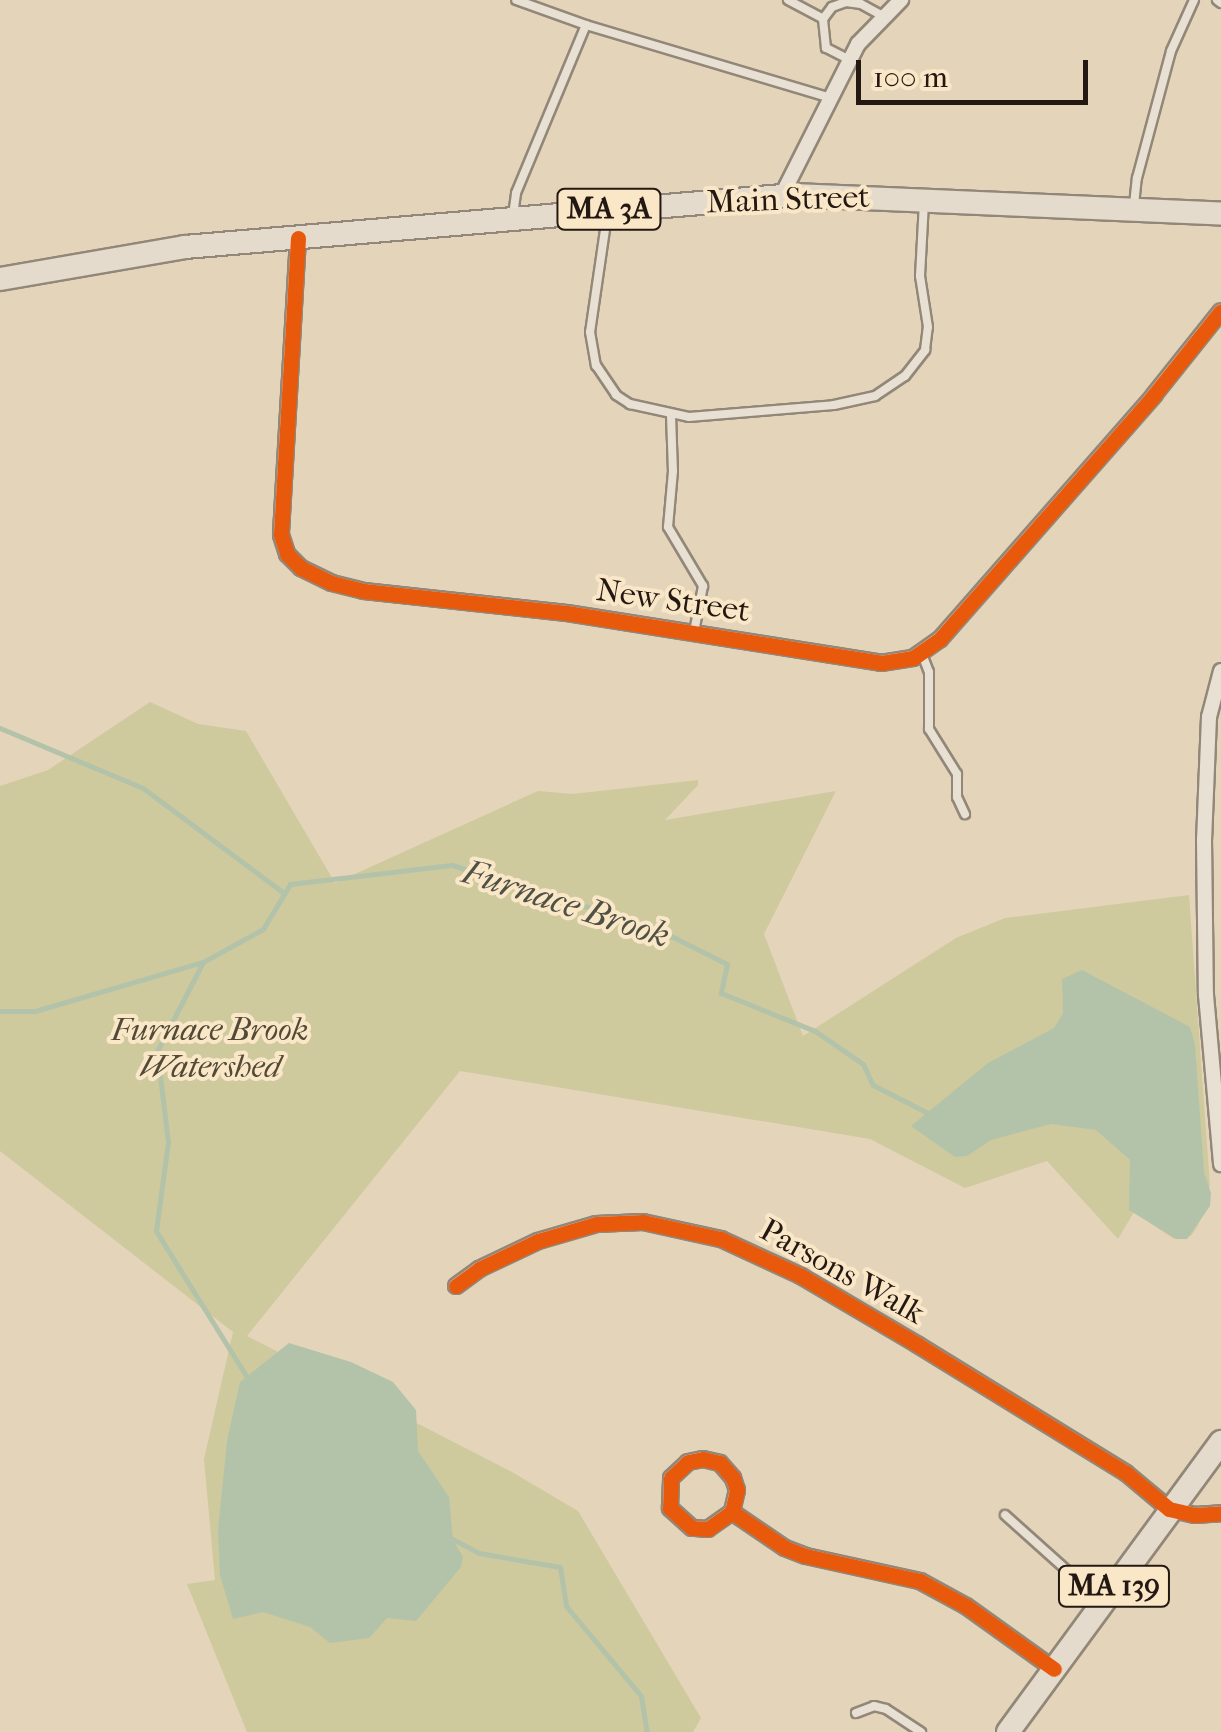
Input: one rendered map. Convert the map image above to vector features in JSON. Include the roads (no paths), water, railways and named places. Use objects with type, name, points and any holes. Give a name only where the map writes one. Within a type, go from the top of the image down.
[{"type":"main road","name":"Main Street","points":[[0,279],[150,251],[782,196],[924,198],[1221,214]]},
{"type":"main road","name":"MA 139","points":[[1008,1732],[1221,1442]]},
{"type":"street","points":[[782,196],[850,60],[900,0]]},
{"type":"street","name":"New Street","points":[[298,238],[281,535],[294,562],[321,579],[364,592],[694,632],[881,663],[922,654]]},
{"type":"street","points":[[922,654],[949,631],[1123,432],[1221,311]]},
{"type":"street","points":[[1221,670],[1208,717],[1204,850],[1208,1032],[1221,1164]]},
{"type":"street","name":"Parsons Walk","points":[[456,1286],[480,1269],[538,1242],[596,1224],[643,1222],[721,1240],[800,1276],[918,1345],[1126,1474],[1170,1509]]},
{"type":"street","points":[[703,1459],[720,1463],[733,1478],[737,1490],[732,1512],[708,1529],[692,1528],[670,1508],[670,1478],[688,1462],[703,1459]]},
{"type":"street","points":[[1170,1509],[1194,1515],[1221,1513]]},
{"type":"street","points":[[732,1512],[806,1556],[898,1574],[942,1591],[1054,1668]]},
{"type":"lane","points":[[516,0],[586,25],[831,98]]},
{"type":"lane","points":[[788,0],[823,19]]},
{"type":"lane","points":[[1134,209],[1137,178],[1172,51],[1194,0]]},
{"type":"lane","points":[[850,60],[826,48],[823,19],[832,7],[846,2],[862,4],[884,16]]},
{"type":"lane","points":[[513,219],[516,193],[586,25]]},
{"type":"lane","points":[[608,210],[600,244],[591,348],[604,381],[616,395],[630,404],[671,415],[834,406],[875,396],[906,376],[925,350],[928,327],[920,276],[924,198]]},
{"type":"lane","points":[[671,415],[673,471],[668,528],[703,586],[694,632]]},
{"type":"lane","points":[[922,654],[928,672],[929,728],[957,774],[957,797],[964,814]]},
{"type":"lane","points":[[1005,1515],[1102,1602]]},
{"type":"lane","points":[[856,1713],[874,1706],[886,1709],[921,1732]]},
{"type":"waterway","points":[[0,728],[143,788],[284,893]]},
{"type":"waterway","name":"Furnace Brook","points":[[0,1011],[35,1011],[203,962],[263,929],[290,884],[452,865],[655,928],[727,964],[721,993],[815,1031],[863,1064],[873,1085],[932,1115]]},
{"type":"waterway","points":[[202,964],[157,1051],[168,1142],[156,1231],[248,1379]]},
{"type":"waterway","points":[[447,1536],[479,1553],[560,1567],[566,1606],[641,1696],[647,1732]]},
{"type":"park label","name":"Furnace Brook Watershed","points":[[210,1050]]}]
